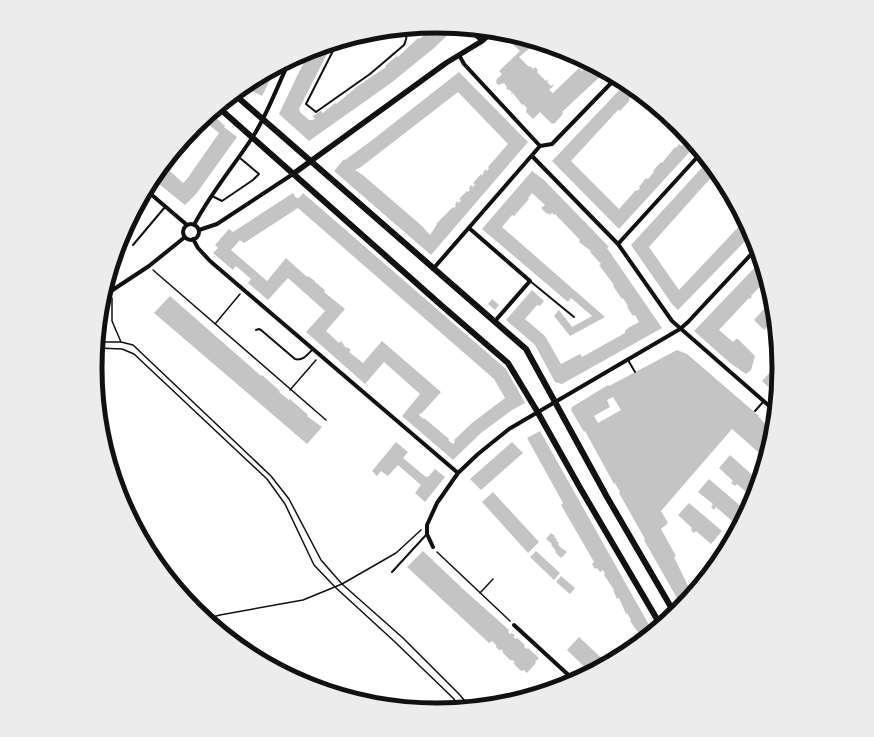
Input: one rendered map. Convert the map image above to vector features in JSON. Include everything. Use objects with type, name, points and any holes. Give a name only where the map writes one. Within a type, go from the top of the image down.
[{"type":"main road","points":[[239,98],[526,349],[607,497],[672,608]]},
{"type":"main road","points":[[222,111],[508,363],[658,621]]},
{"type":"street","points":[[476,36],[482,41]]},
{"type":"street","points":[[199,230],[217,224],[311,162],[446,62],[487,37]]},
{"type":"street","points":[[459,55],[464,64],[540,146]]},
{"type":"street","points":[[194,224],[211,196],[252,138],[263,119],[286,70]]},
{"type":"street","points":[[433,269],[540,146],[552,144],[612,82]]},
{"type":"street","points":[[532,156],[618,244],[672,321],[771,406]]},
{"type":"street","points":[[618,244],[697,157]]},
{"type":"street","points":[[150,194],[187,225],[194,224]]},
{"type":"street","points":[[193,240],[198,236],[199,230],[194,224]]},
{"type":"street","points":[[185,237],[184,230],[187,225]]},
{"type":"street","points":[[469,228],[530,281],[495,321]]},
{"type":"street","points":[[185,237],[193,240],[210,261],[458,473]]},
{"type":"street","points":[[112,291],[149,266],[185,237]]},
{"type":"street","points":[[432,547],[427,534],[427,525],[437,502],[458,473],[478,454],[509,429],[537,411],[680,329],[694,317],[752,253]]},
{"type":"street","points":[[514,626],[569,676]]},
{"type":"lane","points":[[333,50],[306,104],[316,112],[370,74],[404,45],[407,39],[406,35]]},
{"type":"lane","points":[[211,196],[222,201],[253,180],[259,174],[239,157]]},
{"type":"lane","points":[[134,245],[165,207]]},
{"type":"lane","points":[[530,281],[574,317]]},
{"type":"lane","points":[[256,330],[261,330],[294,359],[301,360],[305,358],[312,349]]},
{"type":"lane","points":[[628,360],[635,372]]},
{"type":"lane","points":[[755,411],[764,401]]},
{"type":"lane","points":[[392,572],[427,534]]},
{"type":"path","points":[[149,266],[326,420]]},
{"type":"path","points":[[215,324],[244,290]]},
{"type":"path","points":[[112,291],[112,321],[121,342]]},
{"type":"path","points":[[102,342],[121,342],[132,345],[236,441],[271,476],[289,499],[321,560],[342,584],[403,638],[466,702]]},
{"type":"path","points":[[102,348],[122,349],[134,354],[267,479],[285,504],[314,565],[335,587],[401,647],[458,703]]},
{"type":"path","points":[[290,390],[320,356]]},
{"type":"path","points":[[212,617],[303,600],[335,587],[396,553],[427,525]]},
{"type":"path","points":[[432,547],[442,559],[514,626]]},
{"type":"path","points":[[480,593],[493,578]]},
{"type":"building","points":[[427,33],[449,34],[391,83],[309,141],[279,114],[305,61],[328,51],[299,109],[300,112],[309,120],[312,120],[315,119],[313,116],[321,111],[323,113],[335,103],[336,104],[358,86],[386,67],[385,66],[397,56],[398,57],[418,38],[419,39]]},
{"type":"building","points":[[509,41],[532,47],[519,57],[529,67],[530,66],[533,69],[535,67],[538,70],[537,72],[546,81],[549,79],[547,82],[551,86],[554,84],[549,90],[553,93],[579,68],[582,71],[585,68],[601,76],[562,112],[562,115],[555,123],[552,124],[540,112],[533,119],[526,112],[527,108],[523,104],[522,105],[513,93],[511,93],[512,92],[508,89],[507,90],[504,83],[498,85],[496,82],[502,74],[499,71],[520,51]]},
{"type":"building","points":[[459,72],[528,142],[431,255],[334,171],[344,159],[345,160]],"holes":[[[458,92],[508,144],[488,167],[489,168],[487,171],[485,169],[482,176],[481,174],[473,183],[475,184],[473,187],[471,185],[469,188],[470,190],[459,199],[461,200],[459,203],[457,201],[456,206],[454,208],[453,207],[436,224],[430,235],[422,226],[355,170],[361,167]]]},
{"type":"building","points":[[272,77],[262,96],[251,90]]},
{"type":"building","points":[[621,89],[632,96],[629,99],[630,100],[620,111],[618,110],[571,161],[619,209],[636,190],[637,191],[640,188],[639,187],[646,178],[648,179],[654,172],[653,171],[661,162],[662,163],[675,147],[676,148],[679,144],[681,146],[685,143],[691,150],[619,229],[552,161]]},
{"type":"building","points":[[215,117],[225,126],[224,127],[237,137],[196,194],[185,205],[159,184],[162,180],[161,179],[169,167],[172,169],[170,171],[183,183],[187,179],[219,133],[208,124],[204,128]]},
{"type":"building","points":[[704,165],[712,176],[649,247],[679,290],[740,225],[747,239],[678,310],[672,304],[631,245]]},
{"type":"building","points":[[532,171],[544,180],[609,247],[607,248],[662,328],[562,384],[555,382],[535,345],[506,320],[532,290],[544,301],[540,306],[537,305],[525,319],[545,336],[561,364],[580,354],[582,357],[625,333],[628,328],[639,322],[635,315],[633,316],[623,298],[622,299],[613,286],[614,285],[599,265],[601,264],[590,252],[591,251],[579,242],[580,240],[555,214],[547,214],[541,208],[545,205],[532,193],[528,198],[529,199],[514,216],[512,215],[502,227],[605,317],[570,336],[554,316],[559,310],[572,327],[592,316],[571,298],[568,302],[482,229]]},
{"type":"building","points":[[293,193],[296,198],[299,198],[303,193],[506,369],[525,403],[512,410],[481,433],[453,460],[402,416],[420,394],[384,362],[365,384],[306,332],[325,311],[288,278],[268,300],[248,283],[251,279],[236,266],[233,270],[213,253],[218,248],[215,245],[229,229],[233,232]],"holes":[[[298,208],[494,379],[505,398],[472,423],[454,440],[455,442],[453,444],[448,440],[449,439],[419,415],[441,392],[382,341],[363,363],[349,352],[351,350],[347,347],[346,348],[341,341],[339,343],[326,331],[345,309],[324,292],[325,290],[315,281],[308,276],[307,277],[286,258],[267,281],[231,250],[240,240],[244,243]]]},
{"type":"building","points":[[756,266],[762,285],[751,296],[752,297],[750,299],[749,298],[719,330],[733,342],[738,339],[755,356],[751,370],[746,374],[730,363],[694,331]]},
{"type":"building","points":[[170,296],[261,376],[262,375],[280,391],[279,392],[289,400],[290,399],[308,415],[307,416],[322,427],[307,444],[154,313]]},
{"type":"building","points":[[492,299],[499,305],[495,310],[488,304]]},
{"type":"building","points":[[764,309],[768,313],[770,324],[764,330],[754,320]]},
{"type":"building","points":[[677,350],[687,354],[759,416],[767,426],[761,455],[732,429],[661,511],[668,523],[661,529],[676,556],[674,557],[690,589],[679,601],[644,540],[645,539],[615,483],[614,484],[585,431],[584,432],[571,410],[572,407],[608,385],[609,386]],"holes":[[[613,397],[621,410],[598,423],[594,416],[610,407],[607,400]]]},
{"type":"building","points":[[772,370],[772,390],[762,381]]},
{"type":"building","points":[[540,431],[650,627],[638,637],[640,635],[630,621],[631,620],[627,613],[626,614],[619,598],[617,599],[614,590],[604,575],[603,570],[600,572],[597,568],[595,569],[592,564],[594,562],[561,505],[563,503],[527,438]]},
{"type":"building","points":[[396,442],[408,452],[403,458],[426,477],[428,477],[435,469],[445,477],[425,502],[415,493],[421,485],[398,465],[388,476],[381,471],[377,476],[372,471]]},
{"type":"building","points":[[512,442],[523,453],[481,490],[470,479]]},
{"type":"building","points":[[730,455],[755,477],[748,494],[737,484],[735,486],[731,483],[733,481],[719,468]]},
{"type":"building","points":[[709,479],[742,508],[740,513],[732,521],[716,507],[714,510],[711,507],[713,504],[698,492]]},
{"type":"building","points":[[493,492],[539,542],[528,553],[482,502]]},
{"type":"building","points":[[689,503],[722,531],[711,544],[696,531],[694,533],[691,530],[692,528],[678,515]]},
{"type":"building","points":[[551,533],[557,539],[556,540],[560,547],[567,552],[561,558],[555,552],[556,551],[551,545],[552,544],[546,539]]},
{"type":"building","points":[[423,551],[509,630],[508,632],[510,634],[512,633],[515,636],[513,637],[516,639],[517,638],[525,645],[524,647],[527,649],[528,648],[539,658],[527,673],[524,670],[521,671],[513,663],[515,662],[510,660],[501,649],[500,651],[492,641],[489,643],[407,567]]},
{"type":"building","points":[[536,551],[560,573],[554,580],[530,557]]},
{"type":"building","points":[[561,576],[575,588],[570,594],[556,582]]},
{"type":"building","points":[[579,637],[603,660],[586,668],[567,650]]}]
